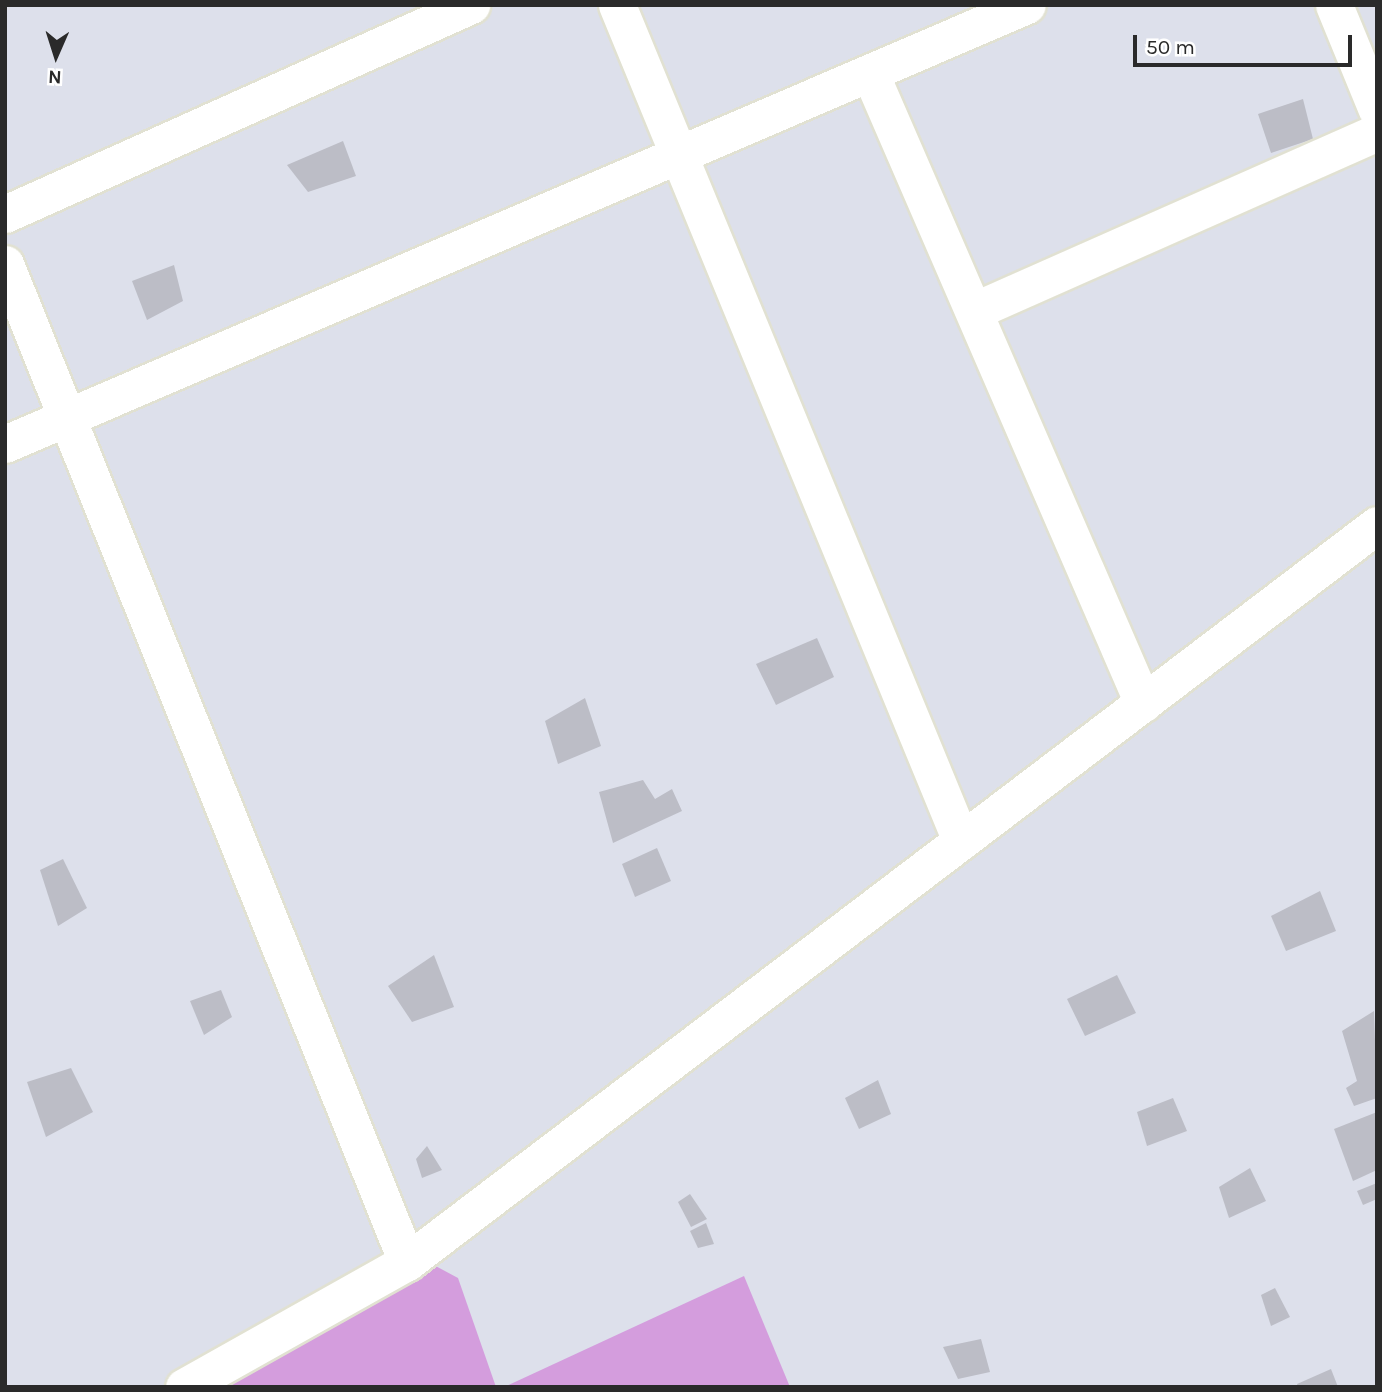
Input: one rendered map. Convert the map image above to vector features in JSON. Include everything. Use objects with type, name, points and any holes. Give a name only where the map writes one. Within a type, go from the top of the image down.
[{"type":"street","points":[[5,214],[471,5]]},
{"type":"street","points":[[617,5],[961,842]]},
{"type":"street","points":[[5,444],[1027,5]]},
{"type":"street","points":[[1334,5],[1377,110]]},
{"type":"street","points":[[870,73],[975,310],[1143,703]]},
{"type":"street","points":[[975,310],[1377,132]]},
{"type":"street","points":[[5,264],[407,1262]]},
{"type":"street","points":[[184,1387],[407,1262],[1377,525]]},
{"type":"shaded area","points":[[430,1263],[458,1278],[496,1387],[217,1387]]},
{"type":"shaded area","points":[[744,1276],[790,1387],[504,1387]]},
{"type":"building","points":[[1303,99],[1313,139],[1271,153],[1258,114]]},
{"type":"building","points":[[343,141],[356,176],[308,192],[287,165]]},
{"type":"building","points":[[174,265],[183,301],[147,320],[132,281]]},
{"type":"building","points":[[817,638],[834,677],[776,705],[756,664]]},
{"type":"building","points":[[585,698],[601,746],[558,764],[545,721]]},
{"type":"building","points":[[643,780],[655,799],[672,789],[682,811],[613,843],[599,792]]},
{"type":"building","points":[[657,848],[671,881],[635,897],[622,864]]},
{"type":"building","points":[[63,859],[87,908],[58,926],[40,870]]},
{"type":"building","points":[[1320,891],[1336,931],[1286,951],[1271,916]]},
{"type":"building","points":[[434,955],[454,1007],[412,1022],[388,986]]},
{"type":"building","points":[[1117,975],[1136,1013],[1085,1036],[1067,999]]},
{"type":"building","points":[[221,990],[232,1017],[204,1035],[190,1001]]},
{"type":"building","points":[[1374,1011],[1377,1098],[1354,1106],[1346,1088],[1357,1081],[1342,1031]]},
{"type":"building","points":[[71,1068],[93,1112],[46,1137],[27,1082]]},
{"type":"building","points":[[878,1080],[891,1114],[859,1129],[845,1098]]},
{"type":"building","points":[[1173,1098],[1187,1131],[1147,1146],[1137,1112]]},
{"type":"building","points":[[1377,1112],[1377,1170],[1353,1181],[1334,1129]]},
{"type":"building","points":[[427,1146],[442,1170],[422,1178],[416,1159]]},
{"type":"building","points":[[1250,1168],[1266,1201],[1229,1218],[1219,1187]]},
{"type":"building","points":[[1377,1183],[1377,1199],[1363,1205],[1357,1191]]},
{"type":"building","points":[[690,1194],[707,1219],[691,1227],[678,1202]]},
{"type":"building","points":[[706,1223],[714,1244],[698,1248],[690,1231]]},
{"type":"building","points":[[1275,1288],[1290,1317],[1271,1326],[1261,1295]]},
{"type":"building","points":[[981,1339],[990,1372],[958,1379],[943,1347]]},
{"type":"building","points":[[1331,1369],[1338,1387],[1298,1387],[1297,1384]]}]
